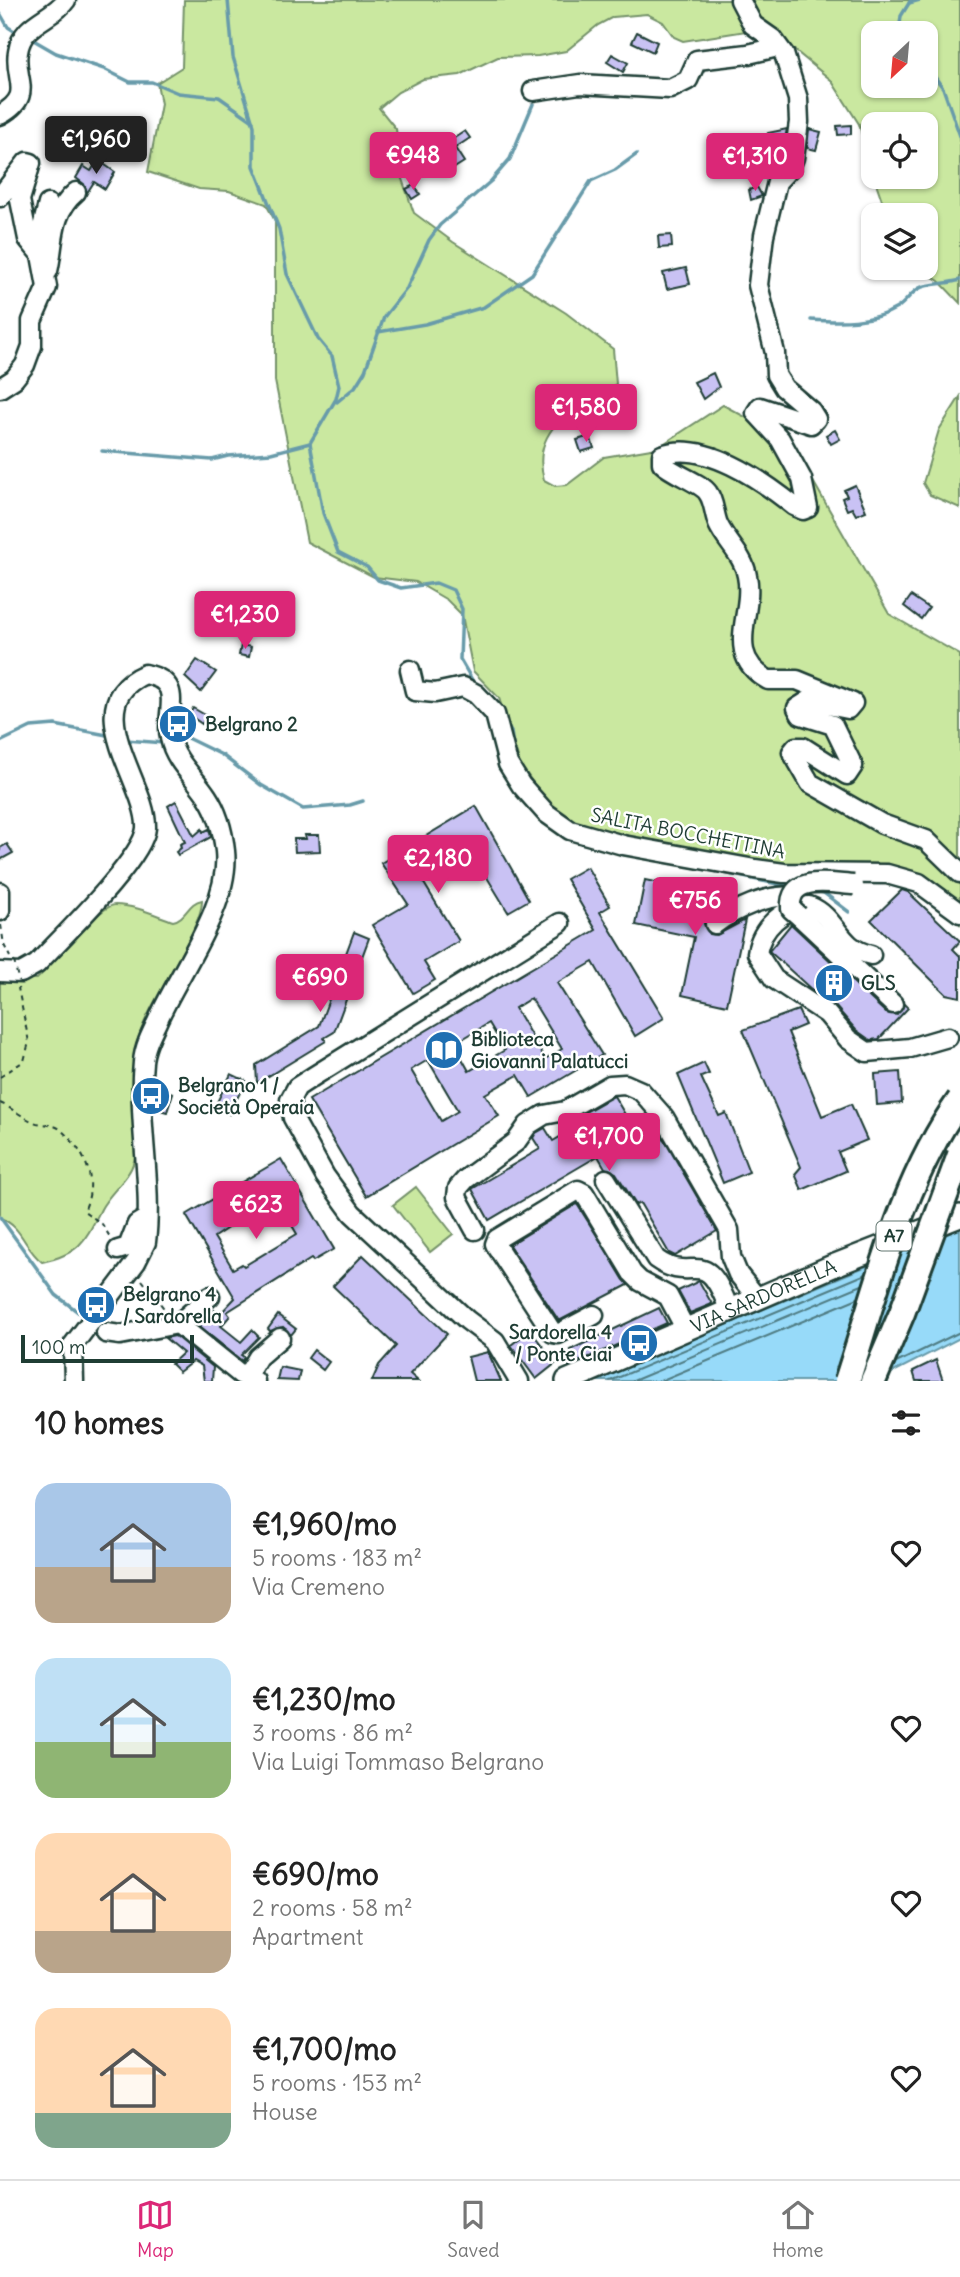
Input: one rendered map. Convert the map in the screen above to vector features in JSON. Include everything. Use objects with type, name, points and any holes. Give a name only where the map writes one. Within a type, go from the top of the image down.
[{"type":"highway","name":"A7","points":[[847,1381],[914,1182],[930,1147],[960,1100]]},
{"type":"highway","name":"A7","points":[[873,1381],[902,1313],[960,1155]]},
{"type":"main road","name":"VIA SARDORELLA","points":[[567,1381],[960,1216]]},
{"type":"street","points":[[0,115],[10,109],[18,99],[22,78],[18,50],[30,27],[66,0]]},
{"type":"street","points":[[740,0],[754,25],[784,54],[795,84],[799,122],[794,158],[790,168],[777,183],[770,209],[758,285],[775,353],[776,375],[784,388],[811,411],[816,419],[811,424],[760,407],[756,413],[780,439],[802,479],[808,508],[803,510],[794,506],[731,464],[689,452],[662,455],[663,464],[708,492],[719,526],[747,572],[749,587],[742,636],[744,654],[757,674],[768,680],[797,680],[853,703],[848,709],[808,701],[797,708],[801,715],[833,725],[853,766],[848,775],[803,747],[796,747],[792,752],[804,775],[810,783],[882,824],[926,840],[960,873]]},
{"type":"street","points":[[533,91],[580,84],[670,89],[688,80],[697,60],[748,54],[778,47]]},
{"type":"street","points":[[0,197],[20,168],[27,162],[31,163],[20,200],[28,239],[41,255],[47,278]]},
{"type":"street","points":[[0,388],[25,365],[32,346],[32,321],[47,287],[50,239],[60,209],[76,192]]},
{"type":"street","points":[[35,246],[43,235],[48,204]]},
{"type":"street","name":"SALITA BOCCHETTINA","points":[[410,670],[415,691],[435,692],[463,687],[488,705],[502,728],[513,775],[546,813],[570,830],[623,845],[755,869],[784,873],[887,874],[919,883],[960,913]]},
{"type":"street","points":[[7,966],[21,972],[37,964],[142,844],[145,817],[118,746],[116,717],[127,685],[145,674],[154,676],[164,682],[169,690],[172,713],[169,737],[178,758],[214,807],[223,835],[226,863],[215,907],[164,1005],[143,1061],[146,1242],[141,1254],[73,1345],[74,1381]]},
{"type":"street","points":[[715,925],[731,913],[747,907],[792,897],[809,882],[854,885]]},
{"type":"street","points":[[0,892],[0,911]]},
{"type":"street","points":[[792,897],[791,909],[893,1004]]},
{"type":"street","points":[[872,955],[847,945],[823,913],[809,906],[784,913],[773,922],[764,932],[757,954],[774,979],[827,1014],[848,1039],[867,1052],[910,1048],[948,1037]]},
{"type":"street","points":[[519,1381],[495,1340],[467,1320],[352,1213],[325,1177],[305,1142],[293,1118],[290,1101],[297,1087],[560,923]]},
{"type":"street","points":[[475,1230],[457,1198],[458,1188],[466,1179],[516,1142],[528,1125],[544,1115],[565,1111],[610,1084],[625,1084],[641,1091],[664,1117],[729,1230],[731,1257],[738,1274],[758,1299]]},
{"type":"street","points":[[606,1179],[656,1259],[667,1265],[702,1269],[713,1274],[730,1312]]},
{"type":"street","points":[[594,1315],[558,1334],[553,1334],[495,1244],[496,1239],[578,1190],[584,1193],[632,1273],[640,1281],[668,1296],[686,1330]]},
{"type":"street","points":[[118,1250],[128,1247],[136,1224],[147,1218]]},
{"type":"street","points":[[106,1333],[120,1335],[178,1324],[210,1296]]},
{"type":"street","points":[[178,1324],[250,1379],[258,1357],[280,1338]]},
{"type":"path","points":[[0,918],[7,966],[19,982]]},
{"type":"path","points":[[0,1077],[24,1061],[29,1042],[19,991]]},
{"type":"path","points":[[0,1103],[32,1121],[58,1127],[81,1153],[91,1177],[91,1195],[84,1210],[102,1224],[118,1250]]},
{"type":"path","points":[[142,1281],[178,1324]]},
{"type":"green space","points":[[184,0],[960,0],[960,303],[937,280],[938,203],[883,203],[878,189],[938,189],[938,112],[861,112],[861,131],[831,80],[787,44],[746,31],[683,41],[674,37],[663,22],[647,14],[613,17],[598,25],[566,51],[538,56],[498,57],[460,75],[423,79],[398,92],[379,108],[396,129],[402,179],[414,213],[453,242],[566,313],[613,349],[616,384],[572,410],[550,432],[543,446],[541,462],[544,480],[555,486],[567,485],[604,457],[657,448],[723,405],[790,441],[889,614],[960,655],[960,924],[946,906],[902,872],[780,869],[614,840],[560,822],[520,764],[499,698],[473,671],[462,615],[447,600],[416,582],[374,577],[307,542],[275,381],[275,221],[266,204],[229,191],[199,189],[148,172],[161,104],[157,83],[182,67]]},
{"type":"green space","points":[[960,397],[960,508],[930,495],[923,483],[939,430]]},
{"type":"green space","points":[[202,900],[194,928],[152,1006],[138,1039],[135,1069],[138,1131],[132,1168],[105,1203],[80,1244],[65,1255],[42,1262],[13,1226],[0,1218],[0,978],[37,979],[98,914],[115,905],[173,921],[197,901]]},
{"type":"green space","points":[[416,1187],[453,1234],[430,1252],[393,1205]]},
{"type":"water","points":[[960,1227],[960,1338],[876,1381],[592,1381]]},
{"type":"building","points":[[637,32],[657,42],[653,52],[632,42]]},
{"type":"building","points":[[612,54],[628,63],[623,72],[607,62]]},
{"type":"building","points":[[851,125],[851,134],[838,135],[837,126]]},
{"type":"building","points":[[787,129],[780,162],[774,168],[762,171],[763,175],[749,178],[741,159],[773,152],[768,133]]},
{"type":"building","points":[[809,129],[821,132],[816,150],[807,148]]},
{"type":"building","points":[[465,131],[470,138],[455,148],[464,162],[453,169],[439,148]]},
{"type":"building","points":[[98,160],[115,172],[105,189],[94,182],[87,193],[84,184],[76,178],[83,166],[91,171]]},
{"type":"building","points":[[414,185],[420,194],[412,199],[406,189]]},
{"type":"building","points":[[757,187],[762,196],[751,200],[749,190]]},
{"type":"building","points":[[671,235],[672,247],[659,248],[658,236]]},
{"type":"building","points":[[686,268],[690,284],[667,289],[663,273]]},
{"type":"building","points":[[713,373],[719,387],[703,399],[694,382]]},
{"type":"building","points":[[835,430],[840,439],[831,444],[826,435]]},
{"type":"building","points":[[590,436],[594,448],[581,452],[577,440]]},
{"type":"building","points":[[855,485],[866,511],[856,515],[852,508],[847,510],[842,498],[847,496],[844,490]]},
{"type":"building","points":[[911,596],[929,608],[921,619],[904,606]]},
{"type":"building","points":[[241,645],[251,647],[249,657],[239,655]]},
{"type":"building","points":[[197,660],[216,672],[201,692],[185,677]]},
{"type":"building","points":[[193,708],[207,716],[202,724],[189,715]]},
{"type":"building","points":[[176,801],[194,836],[202,829],[203,832],[209,829],[211,837],[178,855],[176,852],[181,848],[180,844],[185,842],[168,806]]},
{"type":"building","points":[[476,806],[529,900],[508,912],[465,841],[416,870],[459,941],[424,962],[435,980],[413,993],[372,925],[408,904],[381,863]]},
{"type":"building","points":[[305,835],[319,835],[320,851],[295,852],[294,839],[306,839]]},
{"type":"building","points":[[7,844],[13,853],[0,860],[0,848]]},
{"type":"building","points":[[587,867],[610,906],[600,912],[664,1018],[635,1036],[593,962],[557,983],[602,1055],[531,1097],[518,1075],[485,1094],[499,1116],[366,1196],[309,1100],[596,930],[566,879]],"holes":[[[531,998],[562,1049],[545,1059],[515,1008]],[[489,1023],[505,1050],[469,1071],[454,1044]],[[428,1060],[458,1111],[441,1121],[411,1070]]]},
{"type":"building","points":[[645,880],[735,899],[708,915],[704,924],[710,934],[717,935],[745,920],[727,1005],[682,995],[694,937],[636,925]]},
{"type":"building","points":[[902,890],[908,892],[960,941],[953,949],[960,956],[960,997],[946,994],[871,920]]},
{"type":"building","name":"GLS","points":[[791,924],[886,1013],[897,1015],[904,1004],[908,1008],[879,1039],[870,1040],[856,1030],[835,1006],[813,991],[769,951]]},
{"type":"building","points":[[354,932],[369,938],[334,1032],[324,1038],[326,1041],[257,1083],[256,1065],[319,1026]]},
{"type":"building","points":[[798,1010],[805,1025],[788,1032],[822,1116],[851,1104],[867,1140],[838,1152],[846,1171],[802,1190],[795,1174],[801,1167],[743,1030]]},
{"type":"building","points":[[704,1063],[709,1074],[701,1077],[719,1116],[726,1113],[749,1172],[723,1183],[678,1075]]},
{"type":"building","points":[[900,1072],[902,1103],[877,1105],[875,1074]]},
{"type":"building","points":[[231,1074],[246,1081],[229,1114],[215,1106]]},
{"type":"building","points":[[158,1089],[173,1093],[167,1112],[153,1108]]},
{"type":"building","points":[[614,1096],[636,1133],[655,1124],[717,1231],[675,1256],[669,1253],[640,1203],[636,1205],[616,1173],[605,1168],[598,1156],[489,1220],[472,1189],[540,1149],[533,1138],[536,1133],[545,1128],[553,1141],[568,1132],[564,1124]]},
{"type":"building","points":[[281,1159],[334,1249],[313,1261],[311,1259],[227,1312],[230,1316],[221,1326],[241,1342],[252,1330],[259,1337],[241,1355],[244,1357],[242,1361],[196,1324],[212,1309],[220,1314],[235,1298],[186,1215]],"holes":[[[275,1197],[297,1234],[244,1266],[242,1264],[233,1269],[214,1237]]]},
{"type":"building","points":[[577,1204],[628,1285],[559,1321],[509,1245]]},
{"type":"building","points":[[363,1255],[447,1334],[410,1374],[418,1381],[372,1381],[379,1365],[396,1346],[333,1286]]},
{"type":"building","points":[[699,1281],[712,1304],[690,1313],[678,1291]]},
{"type":"building","points":[[659,1308],[667,1323],[569,1366],[565,1355],[572,1353],[570,1350]]},
{"type":"building","points":[[278,1315],[296,1329],[291,1335],[283,1327],[270,1331],[268,1329]]},
{"type":"building","points":[[530,1330],[556,1363],[536,1379],[511,1345]]},
{"type":"building","points":[[175,1336],[213,1367],[212,1381],[204,1381],[202,1366],[193,1361],[179,1372],[171,1364],[183,1353],[165,1338]]},
{"type":"building","points":[[314,1350],[329,1362],[323,1370],[308,1358]]},
{"type":"building","points":[[488,1352],[501,1381],[474,1381],[468,1357]]},
{"type":"building","points":[[936,1360],[943,1381],[916,1381],[913,1371]]},
{"type":"building","points":[[280,1367],[300,1371],[298,1381],[277,1380]]},
{"type":"waterway","points":[[228,0],[233,57],[254,126],[254,166],[279,229],[287,274],[318,339],[332,356],[339,386],[336,399],[310,443],[323,513],[338,552],[367,567],[378,580],[401,588],[436,583],[453,590],[462,609],[460,659],[475,685]]},
{"type":"waterway","points":[[900,21],[911,0]]},
{"type":"waterway","points":[[909,3],[920,0]]},
{"type":"waterway","points":[[0,13],[8,27],[19,34]]},
{"type":"waterway","points":[[30,38],[56,53],[104,69],[130,82],[152,82],[178,93],[219,97],[253,121]]},
{"type":"waterway","points":[[938,81],[943,88],[960,136]]},
{"type":"waterway","points":[[337,402],[355,387],[365,371],[384,317],[407,288],[429,240],[440,225],[491,181],[510,159],[533,104]]},
{"type":"waterway","points":[[378,332],[425,324],[484,307],[532,274],[591,181],[615,170],[637,154]]},
{"type":"waterway","points":[[811,320],[866,319],[897,308],[922,287],[960,280]]},
{"type":"waterway","points":[[102,451],[212,460],[271,453],[310,443]]},
{"type":"waterway","points":[[506,724],[511,732],[515,759]]},
{"type":"waterway","points":[[0,742],[31,727],[55,725],[112,736]]},
{"type":"waterway","points":[[178,739],[185,737],[222,755],[261,785],[303,809],[350,805],[363,801]]},
{"type":"waterway","points":[[126,740],[164,743]]},
{"type":"waterway","points":[[517,794],[538,816]]},
{"type":"waterway","points":[[690,866],[792,887]]},
{"type":"waterway","points":[[814,891],[824,893],[849,912]]},
{"type":"waterway","points":[[0,1217],[56,1295],[82,1315]]},
{"type":"place","name":"Belgrano 2","points":[[178,724]]},
{"type":"place","name":"GLS","points":[[834,983]]},
{"type":"place","name":"Biblioteca Giovanni Palatucci","points":[[444,1050]]},
{"type":"place","name":"Belgrano 1 / Società Operaia","points":[[151,1096]]},
{"type":"place","name":"Belgrano 4 / Sardorella","points":[[96,1305]]},
{"type":"place","name":"Sardorella 4 / Ponte Ciai","points":[[639,1343]]}]
